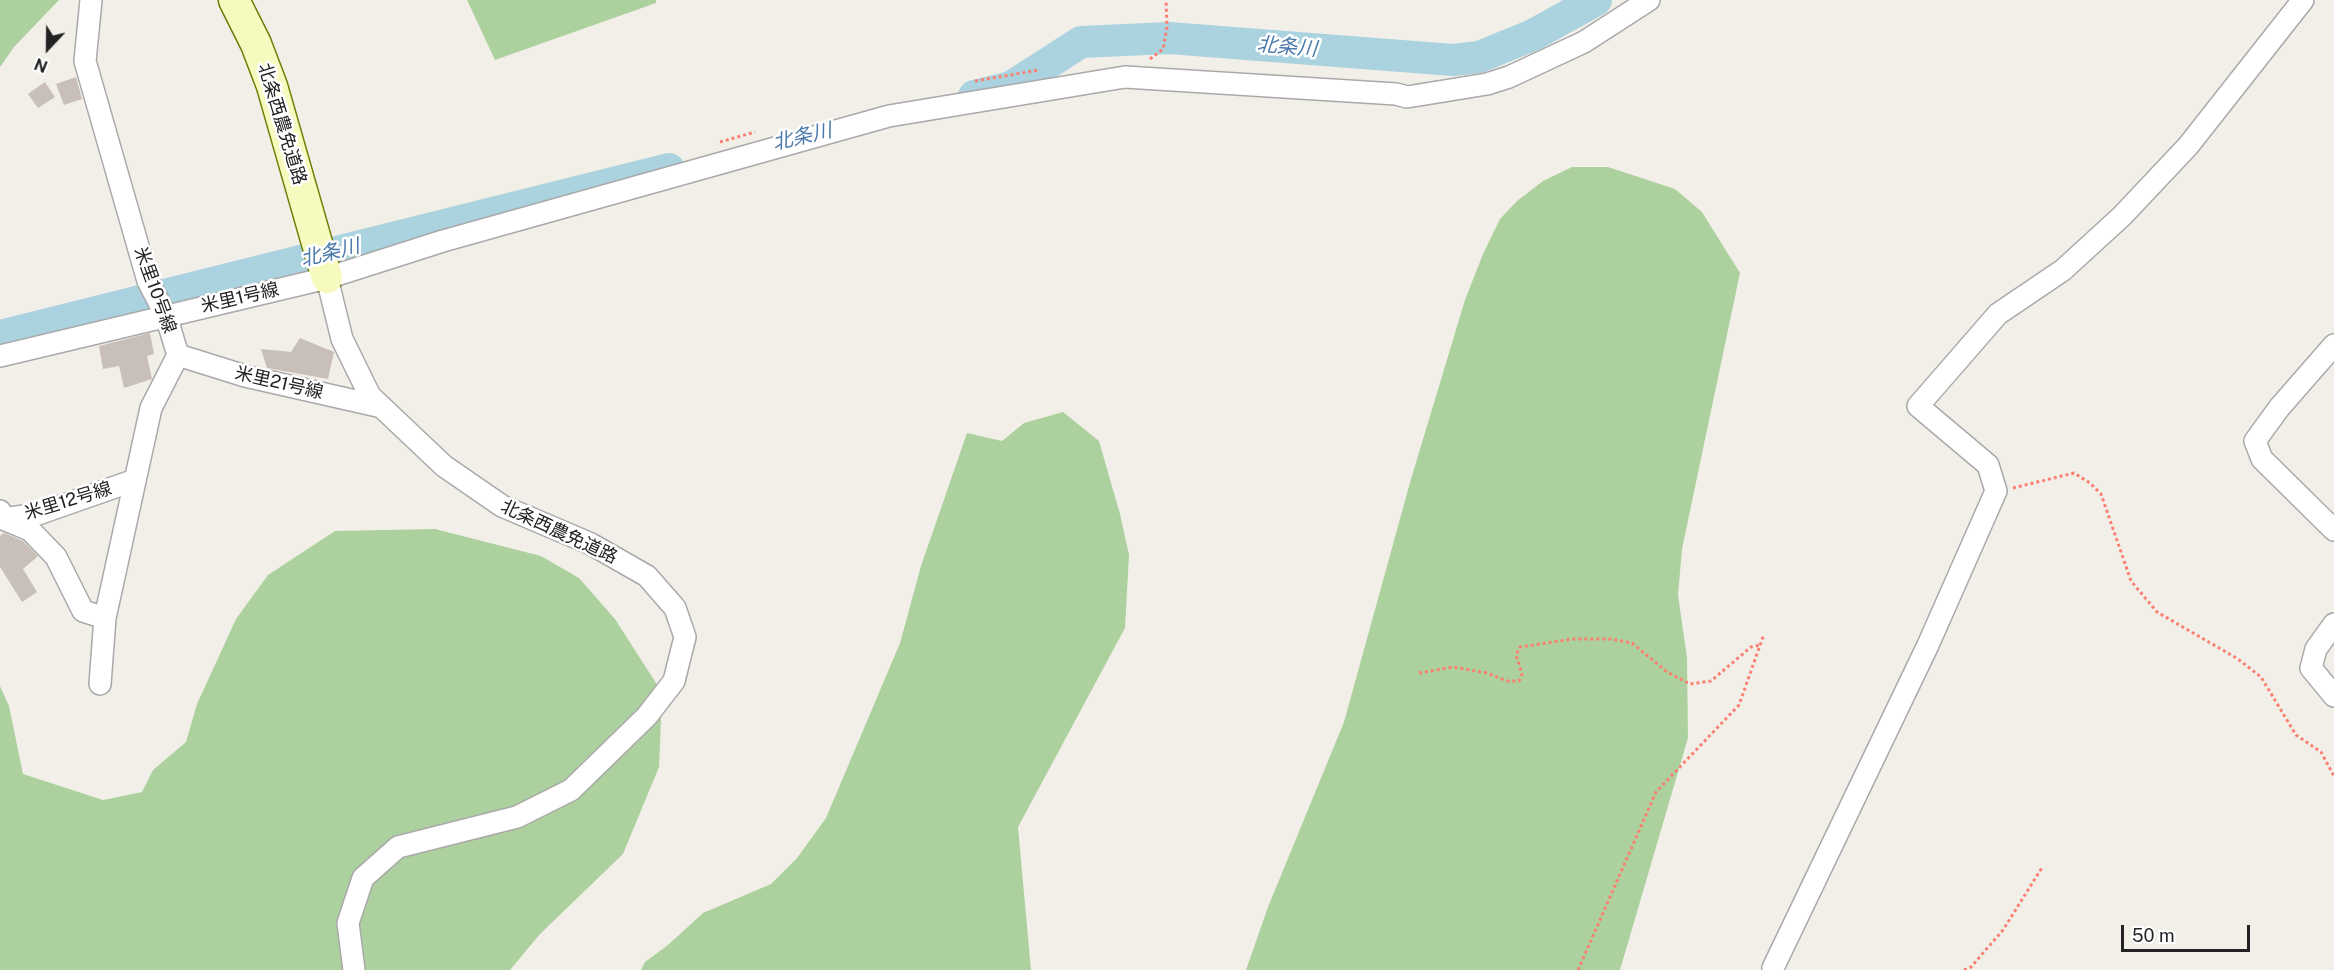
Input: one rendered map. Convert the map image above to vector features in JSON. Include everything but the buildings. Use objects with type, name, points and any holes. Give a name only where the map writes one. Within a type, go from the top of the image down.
[{"type":"street","name":"米里10号線","points":[[91,0],[85,61],[148,281],[166,316],[178,356],[151,408],[105,618],[100,684]]},
{"type":"street","name":"北条西農免道路","points":[[234,0],[256,44],[272,86],[327,278],[342,339],[370,396],[444,466],[502,506],[591,544],[647,576],[675,608],[685,637],[674,681],[647,716],[571,789],[517,817],[398,847],[363,878],[348,923],[354,970]]},
{"type":"street","name":"米里1号線","points":[[0,356],[327,278],[443,242],[889,116],[1125,77],[1407,97],[1487,84],[1509,77],[1584,42],[1649,0]]},
{"type":"street","points":[[1773,968],[1928,645],[1996,491],[1988,465],[1918,406],[1998,314],[2063,270],[2122,216],[2159,177],[2188,146],[2303,0]]},
{"type":"street","points":[[2334,345],[2279,408],[2255,441],[2262,459],[2334,530]]},
{"type":"street","name":"米里21号線","points":[[178,356],[245,376],[382,407]]},
{"type":"street","name":"米里12号線","points":[[1,517],[38,514],[135,480]]},
{"type":"street","points":[[1,517],[30,530],[56,557],[83,611],[105,618]]},
{"type":"street","points":[[2334,624],[2316,649],[2311,668],[2334,696]]},
{"type":"path","points":[[1996,491],[2073,473],[2090,483],[2102,494],[2131,581],[2157,612],[2238,659],[2261,677],[2296,735],[2321,752],[2334,776]]},
{"type":"path","points":[[1578,970],[1656,792],[1739,705],[1764,634]]},
{"type":"path","points":[[1419,673],[1453,667],[1488,673],[1507,681],[1519,681],[1522,674],[1516,654],[1520,647],[1573,639],[1611,639],[1632,643],[1667,672],[1690,684],[1711,681],[1751,647],[1760,645]]},
{"type":"path","points":[[1964,970],[1971,967],[2003,930],[2043,866]]},
{"type":"green space","points":[[0,0],[59,0],[14,47],[0,67]]},
{"type":"green space","points":[[467,0],[656,0],[656,3],[495,60]]},
{"type":"green space","points":[[1572,167],[1608,167],[1675,189],[1702,212],[1740,273],[1682,549],[1678,595],[1687,658],[1688,738],[1620,970],[1246,970],[1268,907],[1344,722],[1411,479],[1465,300],[1483,254],[1500,219],[1517,201],[1543,181]]},
{"type":"green space","points":[[1063,412],[1099,441],[1120,514],[1129,555],[1125,628],[1018,827],[1031,970],[641,970],[645,962],[668,945],[703,913],[771,884],[797,858],[826,818],[900,643],[921,566],[967,433],[1002,441],[1024,423]]},
{"type":"green space","points":[[435,529],[541,556],[579,578],[615,619],[656,683],[661,718],[659,767],[623,854],[540,934],[510,970],[0,970],[0,686],[9,706],[23,774],[103,800],[142,792],[153,770],[186,742],[197,704],[236,619],[268,575],[335,531]]},
{"type":"waterway","name":"北条川","points":[[974,96],[1011,87],[1081,42],[1169,38],[1453,60],[1479,57],[1533,35],[1596,0]]},
{"type":"waterway","name":"北条川","points":[[0,336],[669,169]]}]
